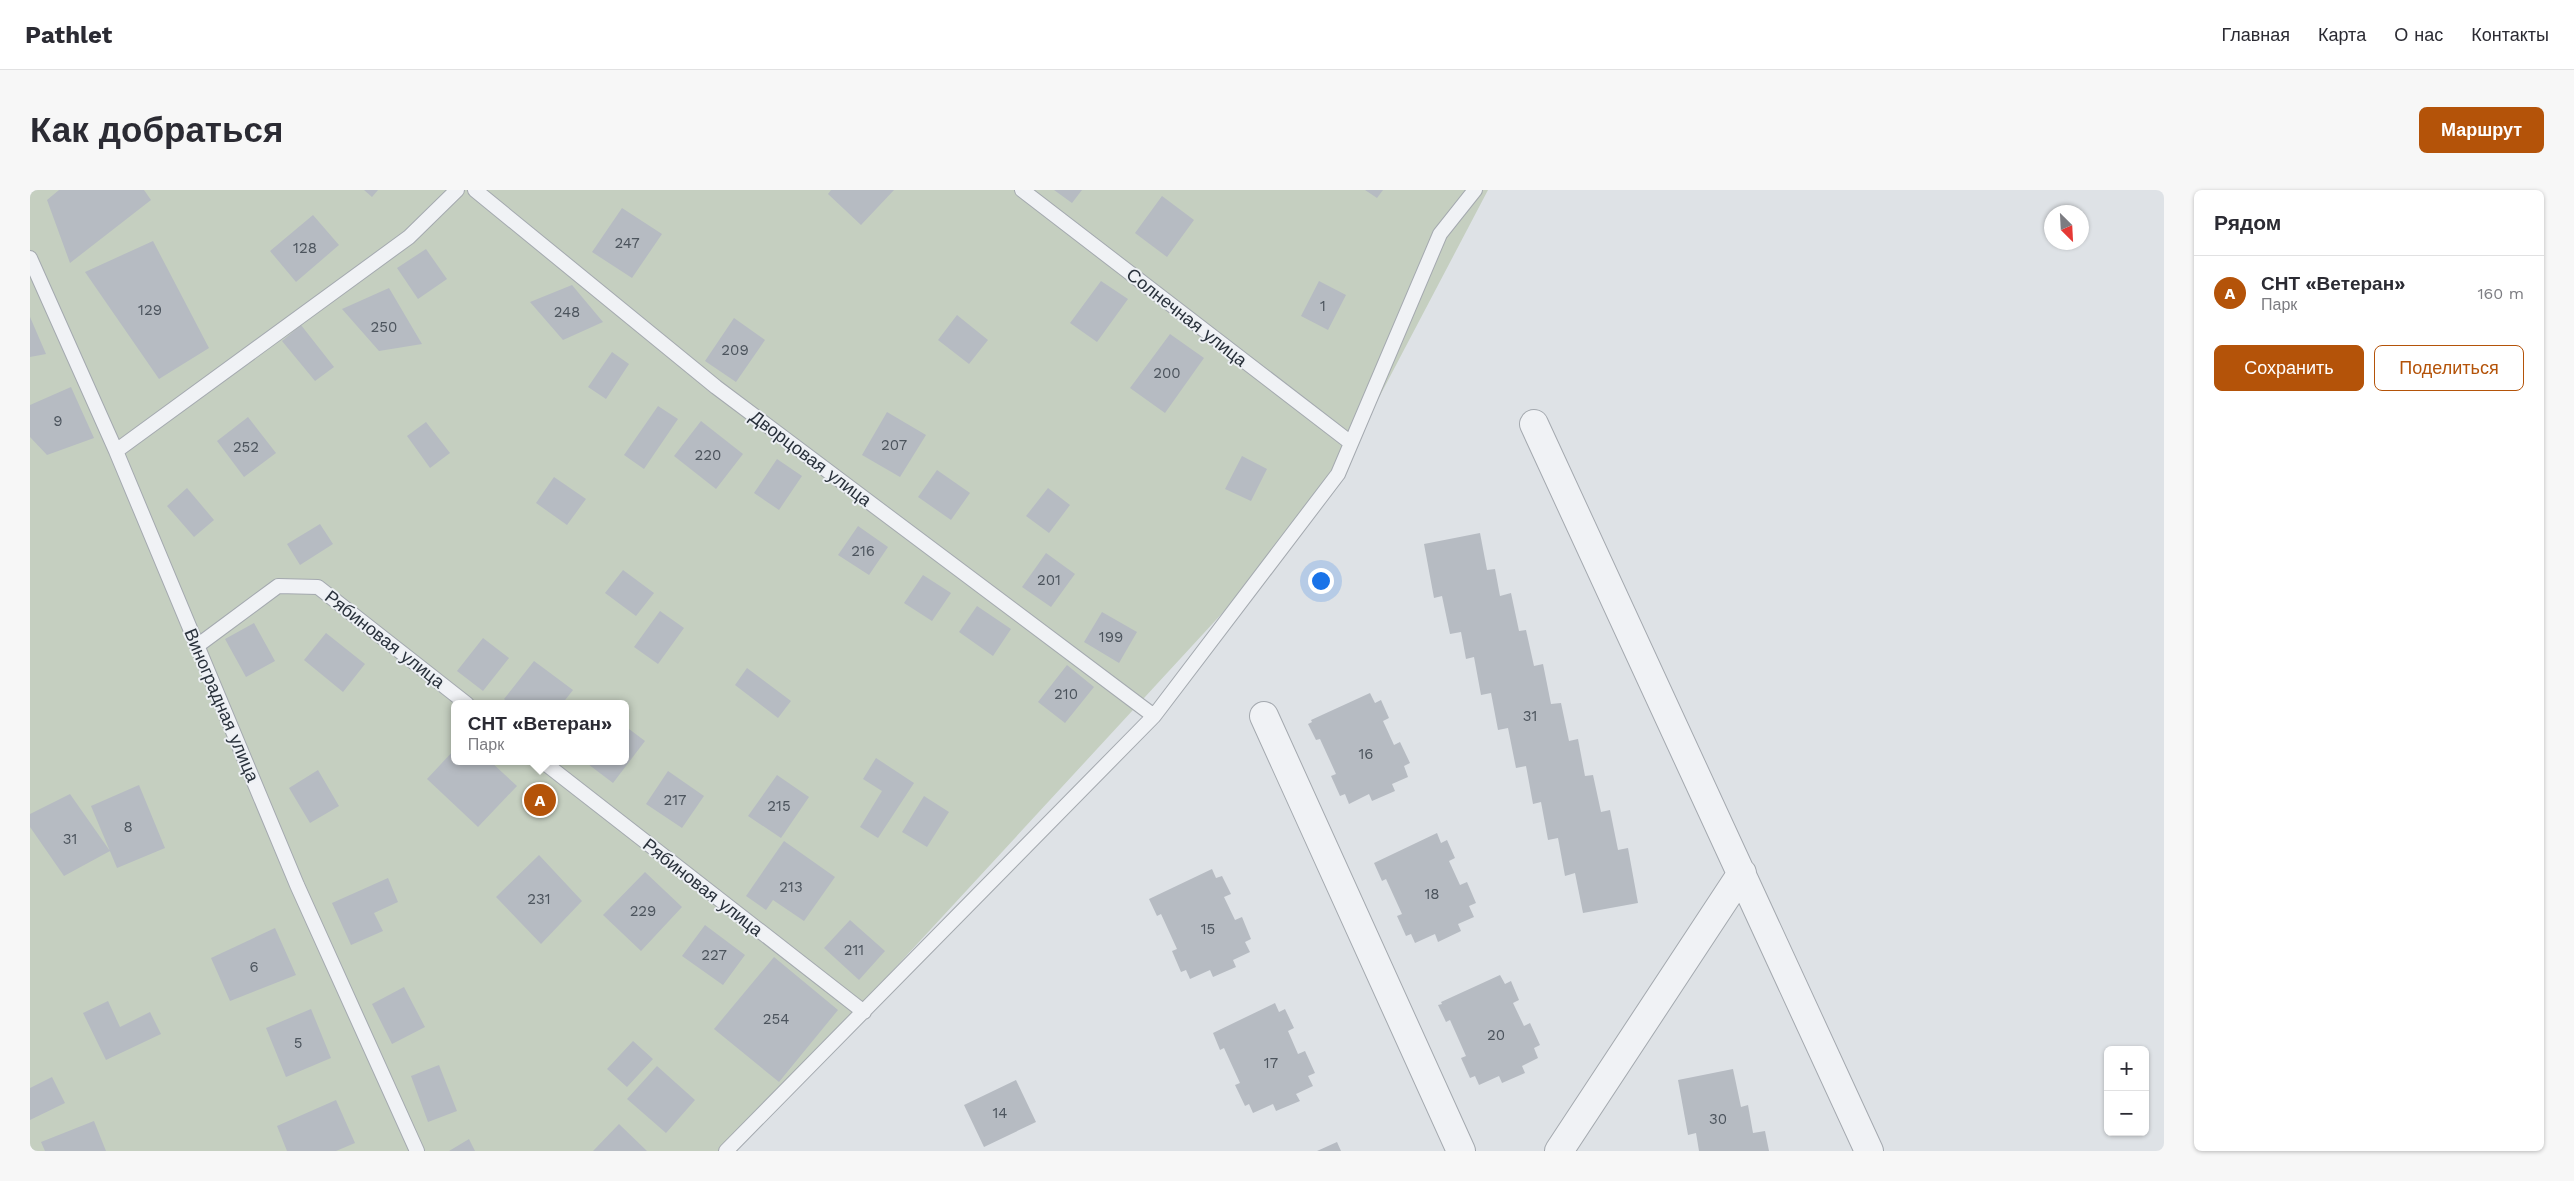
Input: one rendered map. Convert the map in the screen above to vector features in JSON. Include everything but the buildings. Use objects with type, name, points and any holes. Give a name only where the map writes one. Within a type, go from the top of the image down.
[{"type":"street","points":[[1534,424],[1869,1151]]},
{"type":"street","points":[[1264,716],[1461,1151]]},
{"type":"street","points":[[1559,1151],[1742,873]]},
{"type":"lane","points":[[116,451],[409,237],[457,190]]},
{"type":"lane","name":"Дворцовая улица","points":[[475,190],[716,387],[1154,716]]},
{"type":"lane","name":"Солнечная улица","points":[[1022,190],[1351,443]]},
{"type":"lane","points":[[726,1151],[1154,716],[1338,474],[1440,234],[1475,190]]},
{"type":"lane","name":"Виноградная улица","points":[[30,258],[116,451],[297,885],[417,1151]]},
{"type":"lane","name":"Рябиновая улица","points":[[198,646],[278,586],[318,588],[463,700]]},
{"type":"lane","name":"Рябиновая улица","points":[[547,765],[864,1012]]},
{"type":"green space","points":[[30,190],[1488,190],[1323,504],[776,1097],[722,1151],[30,1151]]},
{"type":"place","name":"СНТ «Ветеран»","points":[[540,800]]}]
